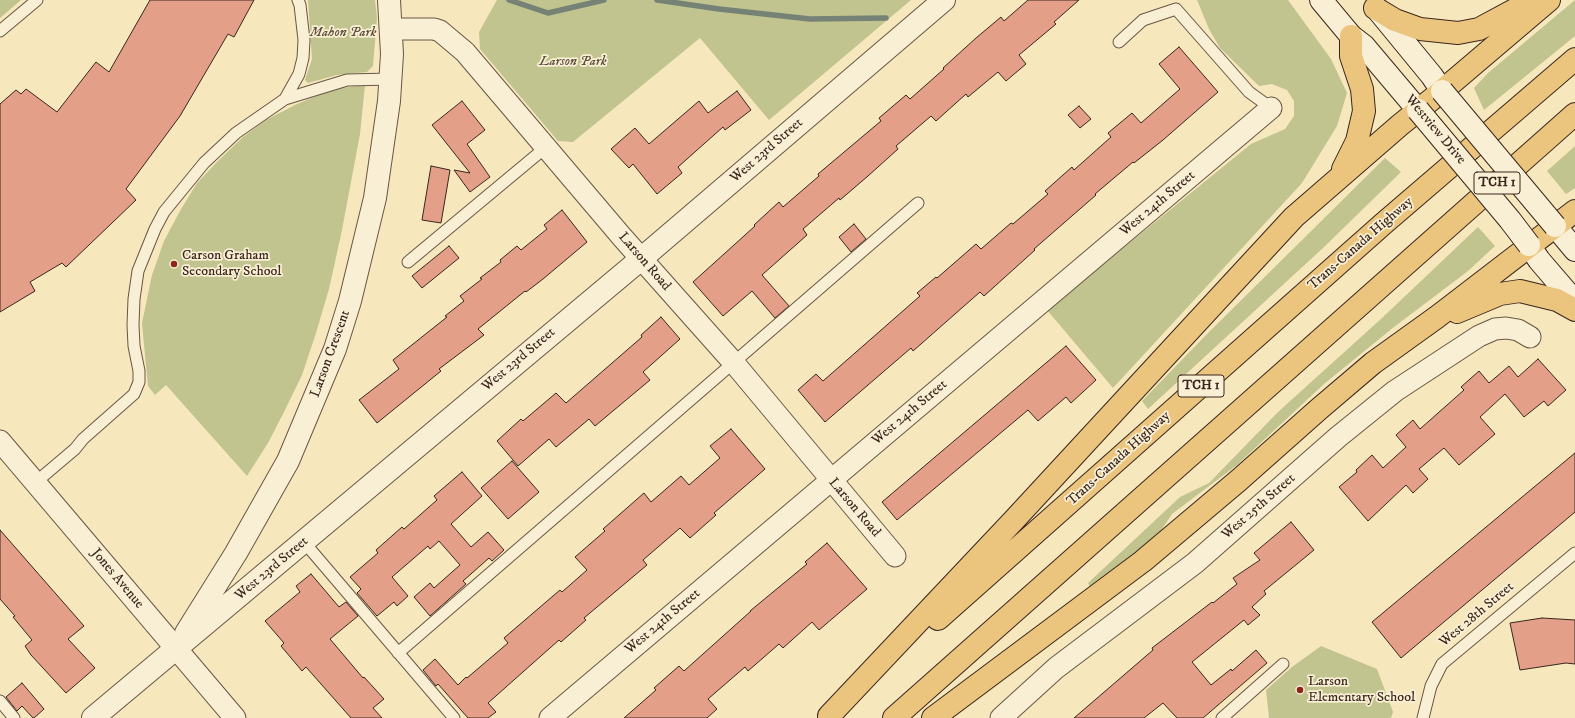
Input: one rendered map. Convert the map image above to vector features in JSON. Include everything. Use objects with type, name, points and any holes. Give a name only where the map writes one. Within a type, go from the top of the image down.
[{"type":"highway","points":[[1372,4],[1395,20],[1420,29],[1458,33],[1479,29],[1533,0]]},
{"type":"highway","points":[[828,717],[1123,403],[1258,255],[1294,218],[1418,110],[1549,0]]},
{"type":"highway","points":[[1325,190],[1342,170],[1350,156],[1357,141],[1364,111],[1362,89],[1351,56],[1351,36]]},
{"type":"highway","name":"Trans-Canada Highway","points":[[828,717],[1383,224],[1575,59]]},
{"type":"highway","name":"TCH 1","points":[[894,718],[1575,114]]},
{"type":"highway","points":[[933,718],[1143,561],[1234,485],[1367,368],[1437,317],[1575,211]]},
{"type":"highway","points":[[1437,317],[1463,310],[1479,301],[1500,294],[1520,291],[1539,294],[1557,300],[1575,310]]},
{"type":"street","points":[[389,0],[391,29]]},
{"type":"street","name":"West 23rd Street","points":[[93,718],[641,259],[944,0]]},
{"type":"street","name":"Westview Drive","points":[[1321,0],[1351,36],[1364,46],[1418,110],[1510,220],[1539,260],[1575,302]]},
{"type":"street","points":[[1372,4],[1432,76],[1442,91],[1575,250]]},
{"type":"street","name":"Larson Crescent","points":[[176,648],[236,553],[288,461],[335,349],[350,301],[375,198],[389,101],[392,54],[391,29]]},
{"type":"street","name":"Larson Road","points":[[391,29],[434,29],[440,31],[465,52],[545,148],[641,259],[734,363],[895,556]]},
{"type":"street","name":"West 24th Street","points":[[550,718],[1271,108]]},
{"type":"street","name":"West 25th Street","points":[[1014,714],[1056,668],[1194,563],[1338,437],[1395,391],[1479,336],[1490,331],[1506,328],[1518,330],[1530,336]]},
{"type":"street","name":"Jones Avenue","points":[[0,441],[234,718]]},
{"type":"lane","points":[[0,31],[37,0]]},
{"type":"lane","points":[[285,99],[299,74],[303,58],[304,40],[300,5],[298,0]]},
{"type":"lane","points":[[1119,42],[1144,20],[1176,9],[1249,92],[1271,108]]},
{"type":"lane","points":[[36,482],[75,449],[83,439],[134,394],[139,382],[139,371],[134,346],[134,299],[138,271],[155,229],[164,212],[204,163],[236,133],[285,99],[347,80],[391,79]]},
{"type":"lane","points":[[408,262],[545,148]]},
{"type":"lane","points":[[398,653],[918,203]]},
{"type":"lane","points":[[304,542],[454,718]]},
{"type":"lane","name":"West 28th Street","points":[[1423,718],[1431,686],[1442,664],[1575,553]]},
{"type":"lane","points":[[1222,718],[1283,664]]},
{"type":"lane","points":[[0,701],[14,718]]},
{"type":"green space","points":[[0,0],[21,0],[0,18]]},
{"type":"green space","name":"Mahon Park","points":[[308,0],[375,0],[377,18],[373,66],[367,72],[337,75],[308,83],[305,80],[312,59]]},
{"type":"green space","name":"Larson Park","points":[[497,0],[911,0],[769,120],[700,38],[573,142],[558,141],[480,49],[479,32]]},
{"type":"green space","points":[[1197,0],[1288,0],[1331,59],[1347,93],[1337,126],[1302,183],[1113,388],[1047,310],[1251,144],[1285,129],[1294,116],[1294,101],[1287,90],[1272,84],[1259,86],[1220,48],[1209,29]]},
{"type":"green space","points":[[1575,0],[1575,36],[1484,110],[1474,88],[1488,73]]},
{"type":"green space","points":[[365,85],[360,134],[342,230],[329,289],[316,333],[302,375],[268,443],[247,476],[166,385],[155,395],[148,386],[142,323],[152,275],[164,241],[197,183],[243,137],[266,120],[323,93],[340,88]]},
{"type":"green space","points":[[1575,146],[1575,188],[1566,194],[1547,171]]},
{"type":"green space","points":[[1385,158],[1401,172],[1323,248],[1148,409],[1142,401],[1206,335]]},
{"type":"green space","points":[[1478,227],[1495,246],[1468,271],[1394,327],[1324,384],[1237,465],[1172,514],[1150,547],[1092,591],[1088,583],[1180,497],[1209,483],[1278,412],[1382,318]]},
{"type":"green space","points":[[1321,646],[1377,669],[1393,712],[1391,718],[1269,718],[1266,690],[1292,667]]},
{"type":"building","points":[[150,0],[254,0],[234,37],[228,34],[180,116],[126,189],[136,200],[66,267],[62,263],[30,282],[35,291],[0,312],[0,104],[16,90],[21,94],[26,89],[57,112],[96,62],[109,72]]},
{"type":"building","points":[[1028,0],[1079,0],[1054,22],[1056,24],[1019,55],[1026,64],[1006,81],[998,72],[968,97],[966,94],[936,121],[931,116],[896,146],[898,149],[868,176],[840,200],[839,198],[803,229],[807,235],[762,275],[789,306],[775,318],[752,291],[723,316],[693,282],[755,226],[754,225],[779,202],[783,207],[819,176],[818,174],[881,121],[879,118],[906,95],[910,99],[1001,17],[1004,21]]},
{"type":"building","points":[[1179,47],[1218,92],[1163,140],[1134,163],[1133,162],[1095,194],[1096,195],[1034,249],[1035,250],[984,296],[980,292],[913,351],[911,348],[825,422],[798,390],[816,374],[823,381],[920,296],[917,293],[936,277],[937,278],[976,244],[981,249],[1011,223],[1013,224],[1048,194],[1045,191],[1072,167],[1074,170],[1111,137],[1108,133],[1132,113],[1141,123],[1180,89],[1159,64]]},
{"type":"building","points":[[737,91],[751,110],[725,130],[723,127],[678,167],[682,173],[657,194],[633,164],[629,168],[611,149],[635,128],[649,144],[699,101],[708,113]]},
{"type":"building","points":[[462,101],[485,130],[467,144],[490,177],[470,192],[454,170],[470,173],[432,125]]},
{"type":"building","points":[[1079,106],[1091,119],[1080,128],[1068,115]]},
{"type":"building","points":[[431,166],[450,170],[441,223],[422,220]]},
{"type":"building","points":[[562,210],[587,242],[543,279],[526,292],[525,291],[478,329],[484,335],[439,369],[441,371],[377,423],[359,400],[399,369],[393,360],[447,317],[445,316],[464,301],[460,296],[501,262],[500,260],[517,246],[521,250],[547,229],[544,225]]},
{"type":"building","points":[[854,224],[866,239],[851,252],[839,237]]},
{"type":"building","points":[[449,246],[459,258],[422,288],[412,276]]},
{"type":"building","points":[[661,317],[680,339],[643,372],[650,380],[595,426],[589,419],[556,447],[549,439],[518,466],[497,441],[521,419],[523,421],[556,393],[566,403],[642,337],[641,335]]},
{"type":"building","points":[[1066,346],[1096,380],[1071,403],[1066,397],[1038,421],[1028,410],[897,520],[882,502]]},
{"type":"building","points":[[1538,359],[1566,390],[1548,406],[1544,401],[1524,417],[1505,394],[1480,417],[1495,434],[1459,465],[1444,448],[1419,469],[1428,479],[1413,493],[1406,485],[1368,521],[1339,487],[1357,472],[1356,470],[1372,455],[1383,468],[1406,447],[1396,435],[1413,420],[1420,429],[1464,390],[1461,387],[1479,371],[1489,383],[1509,366],[1518,377]]},
{"type":"building","points":[[731,429],[765,469],[714,513],[716,515],[690,538],[680,528],[643,560],[647,565],[584,618],[586,620],[561,642],[559,640],[488,703],[496,712],[488,718],[468,718],[438,684],[436,686],[423,670],[435,659],[458,685],[508,643],[504,638],[560,590],[562,592],[587,570],[575,557],[605,531],[603,529],[644,493],[651,502],[681,476],[689,485],[720,458],[710,446]]},
{"type":"building","points":[[1575,453],[1575,512],[1401,658],[1372,622]]},
{"type":"building","points":[[512,461],[539,492],[508,519],[481,488]]},
{"type":"building","points":[[462,472],[482,496],[451,524],[471,547],[488,532],[504,550],[492,561],[489,558],[463,581],[466,584],[430,616],[414,597],[430,583],[434,588],[460,565],[439,541],[430,549],[428,546],[392,577],[408,596],[397,606],[394,602],[377,616],[357,593],[361,589],[350,577],[378,553],[376,550],[402,527],[404,529],[437,500],[434,496]]},
{"type":"building","points":[[1291,522],[1314,550],[1264,591],[1266,594],[1252,607],[1260,615],[1248,625],[1244,620],[1192,662],[1211,685],[1231,669],[1232,671],[1256,650],[1267,663],[1203,718],[1177,718],[1163,703],[1144,718],[1074,718],[1153,650],[1152,648],[1237,584],[1233,578],[1260,560],[1254,553]]},
{"type":"building","points":[[0,530],[84,626],[68,639],[95,668],[66,693],[31,655],[25,646],[32,640],[13,617],[15,616],[0,599]]},
{"type":"building","points":[[827,543],[867,589],[819,630],[812,622],[783,648],[779,644],[748,671],[745,667],[708,699],[717,709],[707,718],[624,718],[656,690],[654,688],[679,666],[684,671],[750,611],[807,564],[805,562]]},
{"type":"building","points":[[311,574],[339,607],[346,602],[358,616],[330,639],[363,678],[364,677],[384,699],[373,708],[382,718],[351,718],[306,667],[302,671],[281,646],[284,643],[265,621],[300,592],[296,586]]},
{"type":"building","points":[[1542,618],[1575,620],[1575,664],[1566,663],[1520,670],[1510,623]]},
{"type":"building","points":[[22,683],[44,709],[34,718],[22,706],[17,711],[6,697]]},
{"type":"waterway","points":[[509,0],[548,13],[604,0]]},
{"type":"waterway","points":[[657,0],[719,9],[810,19],[886,18]]},
{"type":"place","name":"Carson Graham Secondary School","points":[[174,264]]},
{"type":"place","name":"Larson Elementary School","points":[[1300,690]]}]
